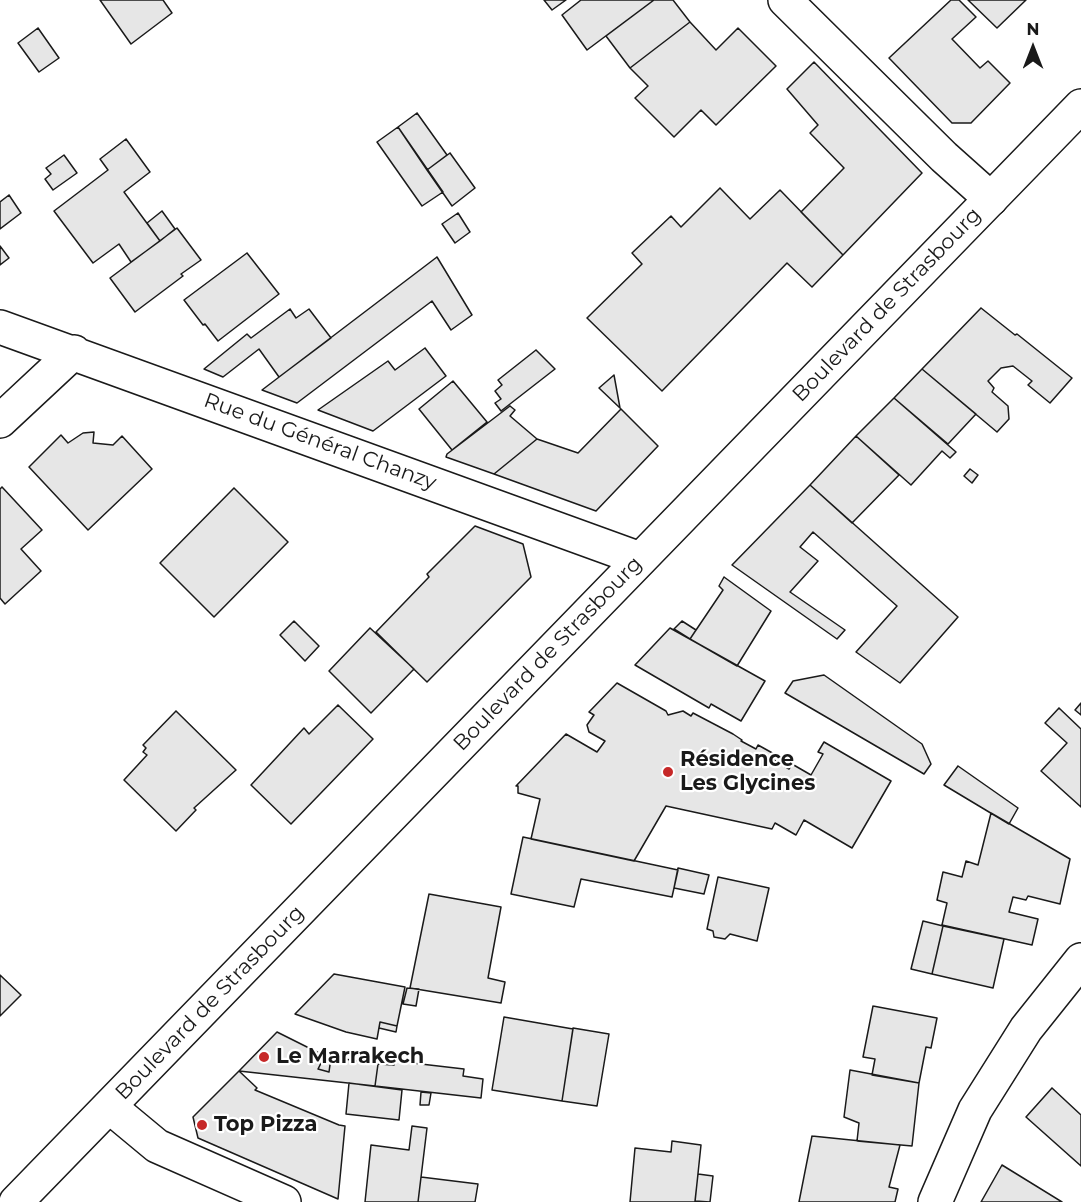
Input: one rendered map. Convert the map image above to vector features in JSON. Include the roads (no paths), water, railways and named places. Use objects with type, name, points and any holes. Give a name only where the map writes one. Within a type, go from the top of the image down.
[{"type":"street","points":[[785,0],[944,157],[991,199]]},
{"type":"street","name":"Boulevard de Strasbourg","points":[[16,1202],[1081,106]]},
{"type":"street","name":"Rue du Général Chanzy","points":[[0,327],[640,559]]},
{"type":"street","points":[[0,421],[74,352]]},
{"type":"street","points":[[935,1202],[975,1110],[1026,1029],[1081,960]]},
{"type":"street","points":[[110,1107],[157,1146],[284,1202]]},
{"type":"place","name":"Résidence Les Glycines","points":[[668,772]]},
{"type":"place","name":"Le Marrakech","points":[[264,1057]]},
{"type":"place","name":"Top Pizza","points":[[202,1125]]}]
